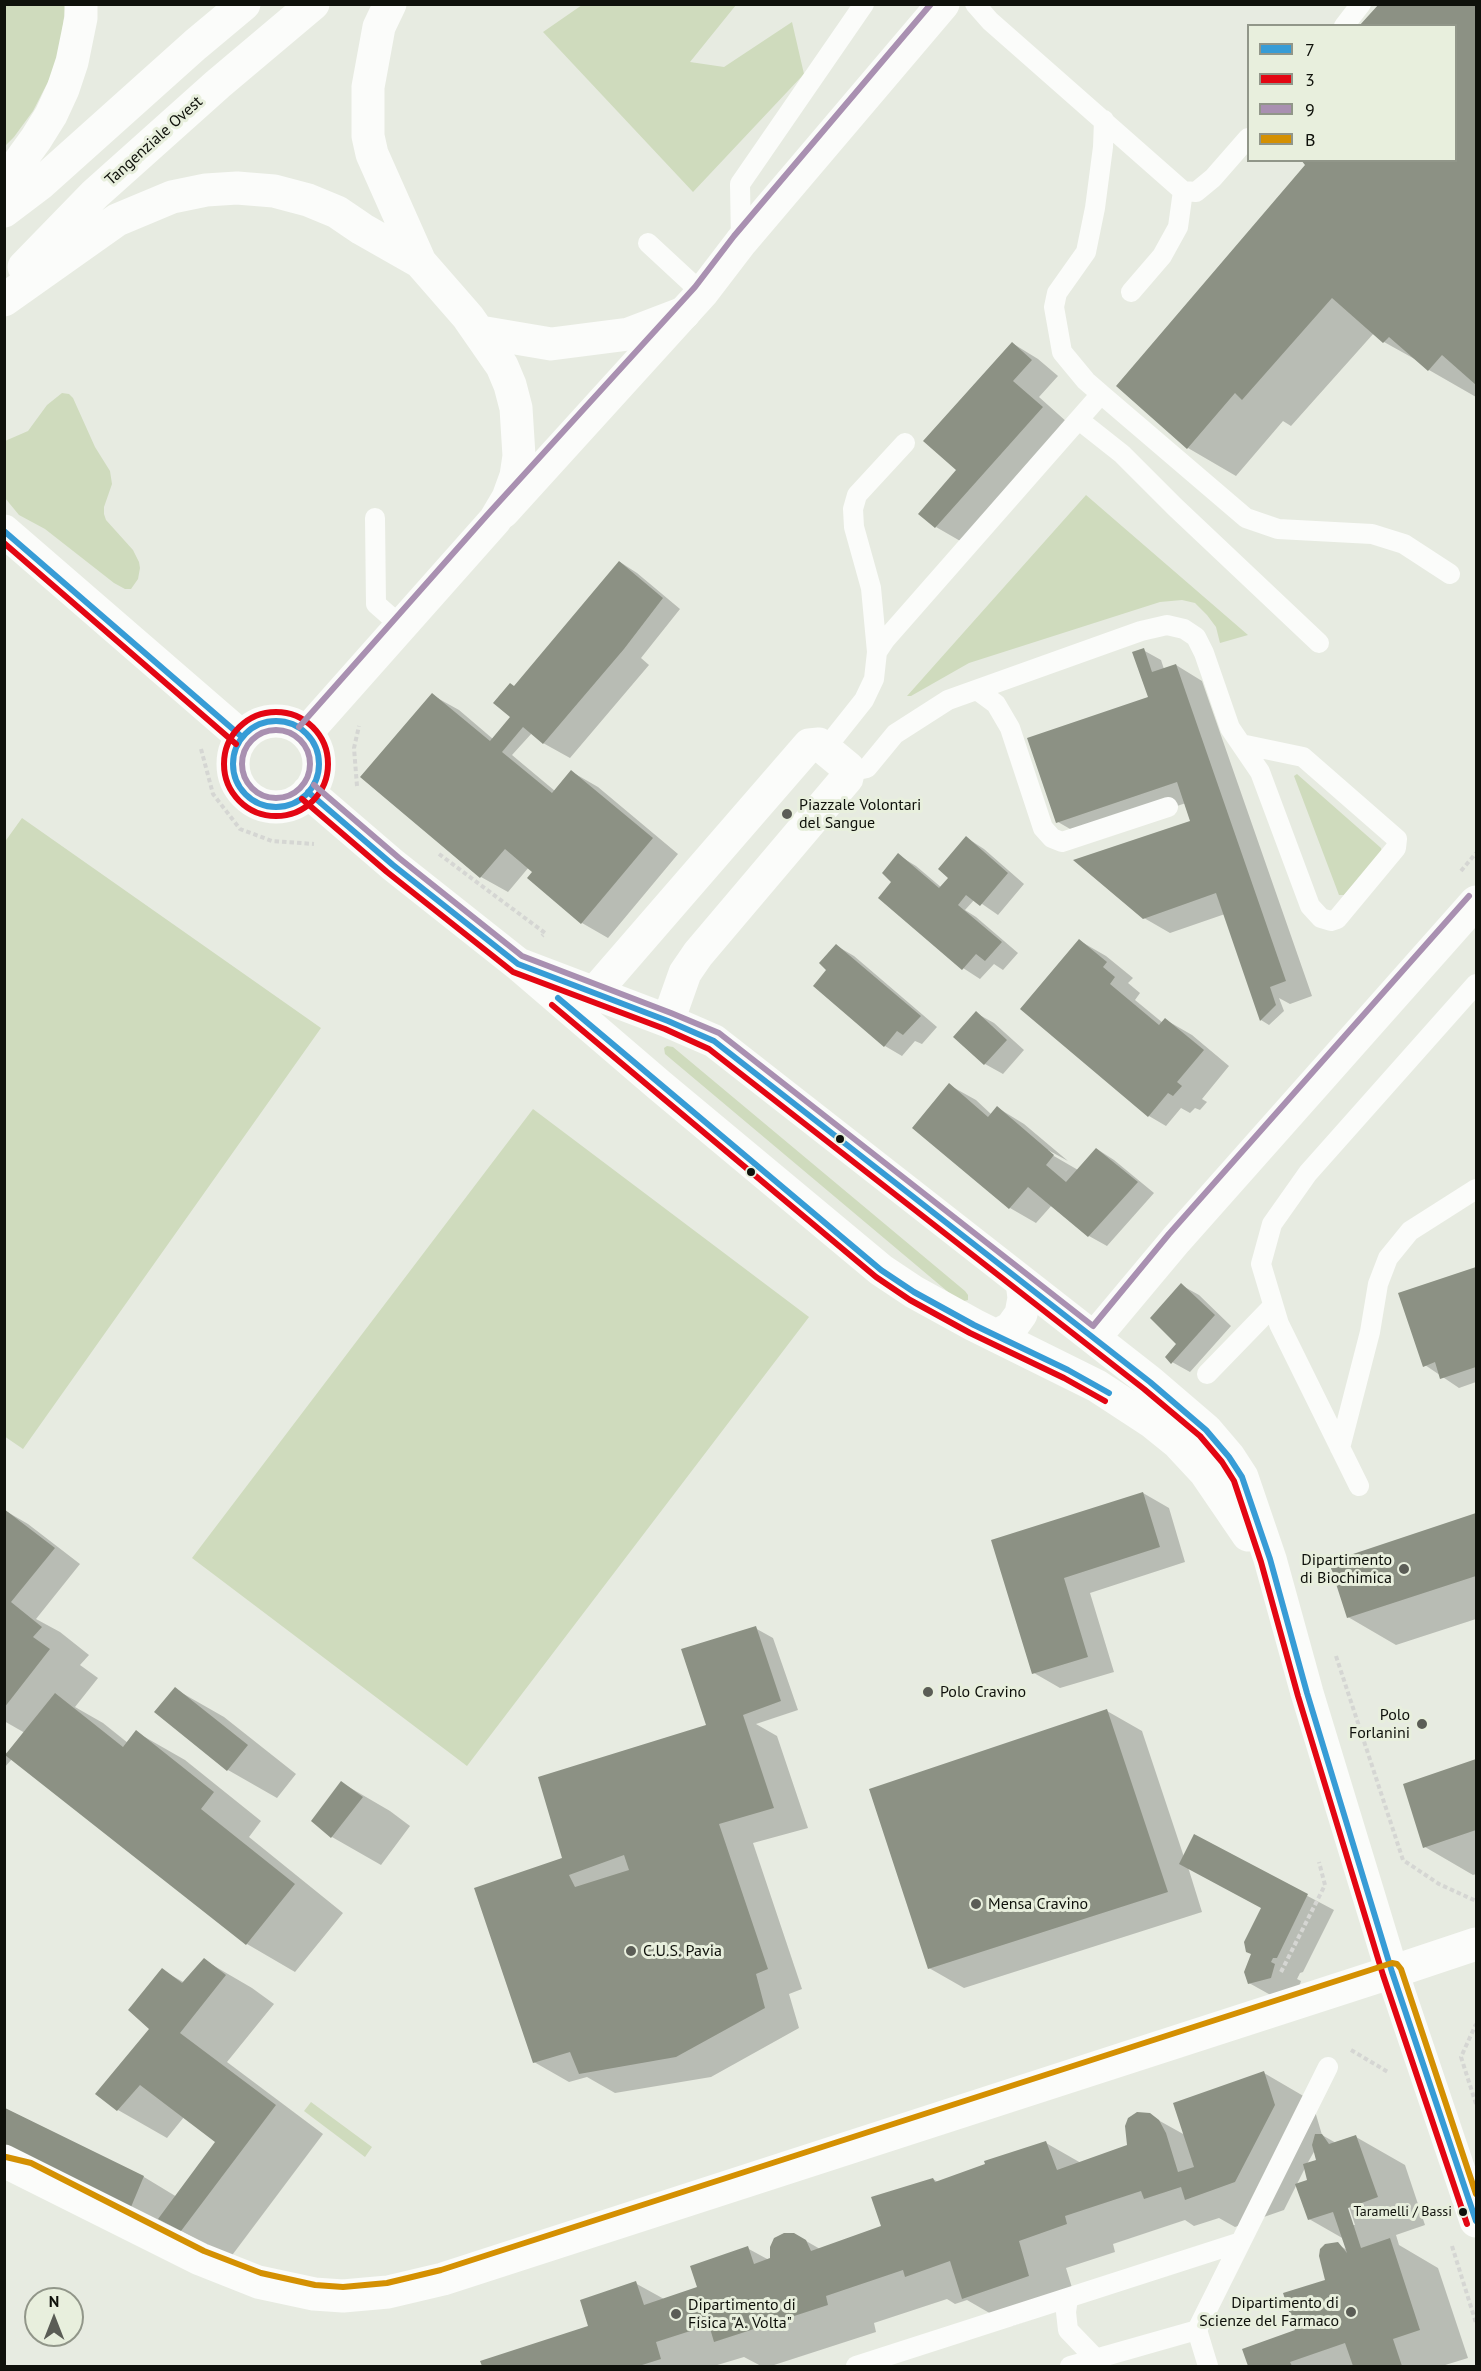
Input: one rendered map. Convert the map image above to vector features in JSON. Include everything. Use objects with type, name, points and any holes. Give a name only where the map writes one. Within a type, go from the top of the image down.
[{"type":"main road","points":[[4,183],[36,139],[63,89],[72,62],[81,18],[81,4]]},
{"type":"main road","points":[[4,211],[41,183],[244,4]]},
{"type":"main road","name":"Tangenziale Ovest","points":[[4,288],[95,194],[218,84],[313,4]]},
{"type":"main road","points":[[390,4],[379,27],[372,57],[368,87],[368,136],[383,182],[420,262],[480,332],[502,366],[510,385],[519,433],[516,476],[508,498],[495,520]]},
{"type":"main road","points":[[306,733],[495,520],[693,303],[741,242],[943,4]]},
{"type":"main road","points":[[4,300],[117,220],[172,197],[206,190],[237,188],[274,191],[308,200],[337,212],[362,230],[420,262]]},
{"type":"main road","points":[[480,332],[551,344],[629,334],[693,303]]},
{"type":"main road","points":[[4,531],[242,737]]},
{"type":"main road","points":[[280,720],[294,724],[306,733],[314,743],[319,762],[316,782],[298,801],[285,806],[272,807],[259,804],[239,787],[233,774],[232,761],[235,748],[242,737],[253,727],[266,721],[280,720]]},
{"type":"main road","points":[[585,1004],[809,746],[819,744],[848,768],[847,778],[698,954],[685,973],[668,1021]]},
{"type":"main road","points":[[308,792],[393,865],[518,964],[585,1004],[881,1270],[914,1292],[996,1336],[1098,1386],[1152,1422],[1178,1443],[1205,1472],[1234,1510],[1279,1588]]},
{"type":"main road","points":[[1094,1338],[1176,1240],[1476,902]]},
{"type":"main road","points":[[585,1004],[668,1021],[714,1041],[1094,1338],[1206,1431],[1229,1458],[1242,1478],[1279,1588],[1307,1693],[1392,1972],[1462,2228]]},
{"type":"main road","points":[[996,1336],[1011,1328],[1021,1314],[1024,1298],[1022,1282]]},
{"type":"main road","points":[[12,2166],[200,2259],[258,2282],[314,2294],[343,2296],[388,2292],[466,2271],[1476,1944]]},
{"type":"lane","points":[[741,242],[740,184],[864,4]]},
{"type":"lane","points":[[975,4],[990,21],[1183,191],[1196,192],[1213,178],[1247,139]]},
{"type":"lane","points":[[1346,24],[1361,4]]},
{"type":"lane","points":[[1104,120],[1095,208],[1086,252],[1057,293],[1054,307],[1062,352],[1086,381],[1246,518],[1278,529],[1372,534],[1404,543],[1450,574]]},
{"type":"lane","points":[[1131,292],[1162,256],[1178,226],[1183,191]]},
{"type":"lane","points":[[648,243],[693,303]]},
{"type":"lane","points":[[877,652],[885,640],[1101,394]]},
{"type":"lane","points":[[1079,420],[1122,454],[1319,643]]},
{"type":"lane","points":[[825,749],[864,700],[874,679],[877,652],[871,588],[854,527],[853,509],[857,495],[905,442]]},
{"type":"lane","points":[[375,518],[376,604],[401,626]]},
{"type":"lane","points":[[848,772],[867,768],[895,734],[948,700],[1141,631],[1167,625],[1184,629],[1196,638],[1204,653],[1230,728],[1260,772],[1310,906],[1321,918],[1331,921],[1337,919],[1396,848],[1397,839],[1303,757],[1241,744]]},
{"type":"lane","points":[[977,690],[996,704],[1010,728],[1043,828],[1052,838],[1062,842],[1168,807]]},
{"type":"lane","points":[[1359,1486],[1279,1324],[1261,1264],[1272,1224],[1308,1173],[1476,984]]},
{"type":"lane","points":[[1340,1448],[1370,1332],[1378,1284],[1388,1258],[1410,1231],[1476,1189]]},
{"type":"lane","points":[[1208,1374],[1274,1306]]},
{"type":"lane","points":[[1208,2367],[1197,2330],[1328,2067]]},
{"type":"lane","points":[[856,2367],[1241,2242]]},
{"type":"lane","points":[[1068,2298],[1066,2312],[1068,2330],[1096,2359]]},
{"type":"lane","points":[[1070,2367],[1197,2330]]},
{"type":"path","points":[[362,717],[354,748],[354,764],[356,785],[365,793]]},
{"type":"path","points":[[200,743],[213,794],[240,829],[272,841],[318,845]]},
{"type":"path","points":[[432,849],[545,933]]},
{"type":"path","points":[[1280,1974],[1325,1885],[1317,1853]]},
{"type":"path","points":[[1476,2024],[1461,2057],[1476,2105]]},
{"type":"path","points":[[1350,2049],[1397,2078]]},
{"type":"path","points":[[1462,2228],[1476,2323]]},
{"type":"green space","points":[[5,5],[65,5],[65,9],[60,49],[51,76],[33,111],[5,146]]},
{"type":"green space","points":[[582,5],[736,5],[690,62],[724,67],[792,22],[804,74],[693,192],[543,32]]},
{"type":"green space","points":[[62,393],[69,394],[73,398],[95,447],[110,471],[112,484],[104,507],[104,514],[106,520],[133,550],[139,562],[138,579],[131,589],[125,589],[114,583],[45,529],[19,515],[5,498],[5,441],[28,431],[47,405]]},
{"type":"green space","points":[[1086,495],[1248,635],[1220,643],[1216,627],[1195,603],[1182,600],[1160,602],[969,663],[911,696],[907,696]]},
{"type":"green space","points":[[1297,774],[1381,848],[1382,852],[1344,895],[1339,895],[1294,776]]},
{"type":"green space","points":[[22,818],[321,1028],[23,1449],[4,1436],[4,843]]},
{"type":"green space","points":[[673,1047],[965,1291],[968,1300],[960,1302],[665,1054],[664,1048]]},
{"type":"green space","points":[[533,1109],[809,1317],[467,1766],[192,1558]]},
{"type":"green space","points":[[311,2102],[372,2147],[365,2157],[304,2111]]},
{"type":"building","points":[[1379,4],[1476,4],[1476,385],[1442,355],[1428,371],[1389,337],[1383,343],[1332,298],[1242,400],[1235,393],[1187,449],[1116,386],[1305,165],[1303,162],[1457,162],[1457,24],[1361,24]]},
{"type":"building","points":[[1012,342],[1032,360],[1013,381],[1043,407],[935,528],[918,514],[956,470],[923,441]]},
{"type":"building","points":[[619,561],[663,598],[624,649],[543,744],[523,727],[502,752],[552,793],[571,770],[653,838],[581,924],[527,878],[532,872],[505,849],[480,878],[360,777],[432,693],[490,741],[510,717],[493,703],[510,683],[514,686]]},
{"type":"building","points":[[1144,648],[1152,672],[1176,664],[1286,981],[1270,987],[1276,1005],[1260,1021],[1216,893],[1143,919],[1073,860],[1190,821],[1177,782],[1056,823],[1027,738],[1148,697],[1132,652]]},
{"type":"building","points":[[966,836],[1008,873],[980,906],[966,895],[958,905],[1002,942],[985,961],[976,954],[962,970],[878,898],[891,882],[882,873],[898,853],[939,888],[948,878],[938,869]]},
{"type":"building","points":[[1079,939],[1107,962],[1103,967],[1115,977],[1110,984],[1159,1025],[1165,1018],[1204,1050],[1177,1082],[1182,1086],[1173,1096],[1168,1093],[1148,1117],[1020,1009]]},
{"type":"building","points":[[836,944],[921,1016],[903,1035],[897,1031],[884,1047],[813,986],[826,970],[819,963]]},
{"type":"building","points":[[976,1011],[1007,1040],[984,1065],[953,1037]]},
{"type":"building","points":[[949,1083],[988,1117],[997,1106],[1054,1155],[1046,1165],[1066,1182],[1096,1148],[1138,1182],[1088,1237],[1028,1187],[1009,1209],[912,1128]]},
{"type":"building","points":[[1476,1267],[1476,1367],[1440,1379],[1435,1362],[1423,1367],[1398,1293]]},
{"type":"building","points":[[1181,1283],[1215,1315],[1171,1364],[1165,1357],[1176,1344],[1150,1318]]},
{"type":"building","points":[[1143,1492],[1160,1547],[1064,1578],[1088,1657],[1032,1674],[991,1540]]},
{"type":"building","points":[[4,1509],[55,1548],[11,1602],[42,1627],[33,1637],[50,1649],[4,1708]]},
{"type":"building","name":"Dipartimento di Biochimica","points":[[1476,1513],[1476,1576],[1347,1618],[1329,1562]]},
{"type":"building","points":[[756,1626],[781,1701],[743,1715],[774,1808],[719,1824],[768,1969],[756,1974],[765,2008],[676,2057],[579,2074],[570,2052],[533,2063],[474,1888],[562,1858],[538,1777],[706,1725],[681,1649]],"holes":[[[624,1855],[629,1870],[575,1887],[569,1875]]]},
{"type":"building","points":[[175,1687],[248,1745],[227,1771],[154,1712]]},
{"type":"building","points":[[55,1693],[123,1747],[136,1730],[214,1792],[201,1809],[295,1884],[246,1945],[5,1755]]},
{"type":"building","points":[[1107,1709],[1168,1892],[928,1969],[869,1789]]},
{"type":"building","points":[[1476,1759],[1476,1830],[1423,1848],[1403,1784]]},
{"type":"building","points":[[341,1781],[363,1797],[331,1838],[311,1821]]},
{"type":"building","points":[[1194,1834],[1308,1894],[1277,1958],[1273,1958],[1271,1962],[1275,1964],[1271,1978],[1248,1984],[1244,1972],[1251,1954],[1246,1952],[1244,1942],[1261,1908],[1179,1864]]},
{"type":"building","points":[[204,1958],[226,1975],[180,2033],[276,2105],[181,2231],[158,2219],[215,2142],[140,2085],[117,2111],[95,2094],[149,2029],[128,2010],[162,1968],[182,1983]]},
{"type":"building","points":[[1264,2071],[1275,2105],[1235,2182],[1185,2200],[1181,2187],[1144,2199],[1141,2191],[1065,2216],[1067,2224],[1019,2241],[1029,2276],[962,2299],[950,2261],[905,2277],[903,2270],[826,2296],[828,2305],[714,2342],[709,2325],[656,2342],[661,2359],[639,2366],[482,2366],[480,2361],[588,2326],[580,2300],[636,2281],[644,2305],[697,2287],[690,2266],[748,2246],[754,2264],[770,2258],[770,2247],[774,2238],[784,2233],[794,2233],[806,2240],[811,2251],[881,2226],[871,2197],[933,2178],[935,2182],[985,2164],[984,2161],[1046,2141],[1057,2170],[1127,2145],[1125,2126],[1128,2118],[1137,2112],[1150,2113],[1159,2120],[1166,2133],[1178,2172],[1194,2167],[1173,2103]]},
{"type":"building","points":[[5,2108],[144,2176],[131,2207],[5,2147]]},
{"type":"building","name":"Dipartimento di Scienze del Farmaco","points":[[1315,2134],[1322,2134],[1329,2144],[1356,2135],[1378,2197],[1348,2208],[1361,2248],[1390,2238],[1420,2330],[1393,2339],[1402,2366],[1353,2366],[1345,2343],[1290,2362],[1292,2366],[1248,2366],[1242,2349],[1295,2330],[1283,2293],[1325,2280],[1319,2256],[1320,2249],[1325,2244],[1338,2242],[1347,2253],[1333,2212],[1308,2220],[1295,2184],[1307,2180],[1303,2164],[1316,2160],[1312,2145]]},
{"type":"transit line","name":"9","points":[[299,727],[488,514],[695,287],[734,236],[931,4]]},
{"type":"transit line","name":"7","points":[[4,531],[242,737]]},
{"type":"transit line","name":"3","points":[[4,543],[236,744]]},
{"type":"transit line","name":"3","points":[[276,712],[296,716],[313,727],[324,744],[328,764],[324,784],[313,801],[296,812],[276,816],[256,812],[239,801],[228,784],[224,764],[228,744],[239,727],[256,716],[276,712]]},
{"type":"transit line","name":"7","points":[[276,721],[293,724],[307,733],[316,747],[319,764],[316,781],[307,795],[293,804],[276,807],[259,804],[245,795],[236,781],[233,764],[236,747],[245,733],[259,724],[276,721]]},
{"type":"transit line","name":"9","points":[[276,730],[289,732],[300,740],[308,751],[310,764],[308,777],[300,788],[289,796],[276,798],[263,796],[252,788],[244,777],[242,764],[244,751],[252,740],[263,732],[276,730]]},
{"type":"transit line","name":"9","points":[[314,785],[399,858],[522,956],[719,1033],[1093,1326],[1169,1234],[1469,896]]},
{"type":"transit line","name":"7","points":[[308,792],[393,865],[518,964],[714,1041],[1150,1382],[1206,1430],[1229,1457],[1242,1477],[1270,1559],[1307,1693],[1392,1972],[1476,2221]]},
{"type":"transit line","name":"3","points":[[302,799],[387,872],[513,972],[665,1029],[709,1049],[1144,1389],[1200,1436],[1222,1462],[1234,1481],[1261,1562],[1298,1696],[1383,1975],[1467,2224]]},
{"type":"transit line","name":"7","points":[[558,998],[881,1270],[914,1292],[974,1325],[1068,1370],[1109,1393]]},
{"type":"transit line","name":"3","points":[[552,1005],[876,1277],[910,1300],[970,1333],[1064,1378],[1105,1401]]},
{"type":"transit line","name":"B","points":[[6,2157],[31,2163],[204,2251],[261,2273],[315,2285],[343,2287],[387,2283],[441,2270],[1392,1963],[1397,1964],[1401,1969],[1476,2194]]},
{"type":"place","name":"Piazzale Volontari del Sangue","points":[[787,814]]},
{"type":"place","name":"Dipartimento di Biochimica","points":[[1404,1569]]},
{"type":"place","name":"Polo Cravino","points":[[928,1692]]},
{"type":"place","name":"Polo Forlanini","points":[[1422,1724]]},
{"type":"place","name":"Mensa Cravino","points":[[976,1904]]},
{"type":"place","name":"C.U.S. Pavia","points":[[631,1951]]},
{"type":"place","name":"Taramelli / Bassi","points":[[1463,2212]]},
{"type":"place","name":"Dipartimento di Scienze del Farmaco","points":[[1351,2312]]},
{"type":"place","name":"Dipartimento di Fisica \"A. Volta\"","points":[[676,2314]]}]
